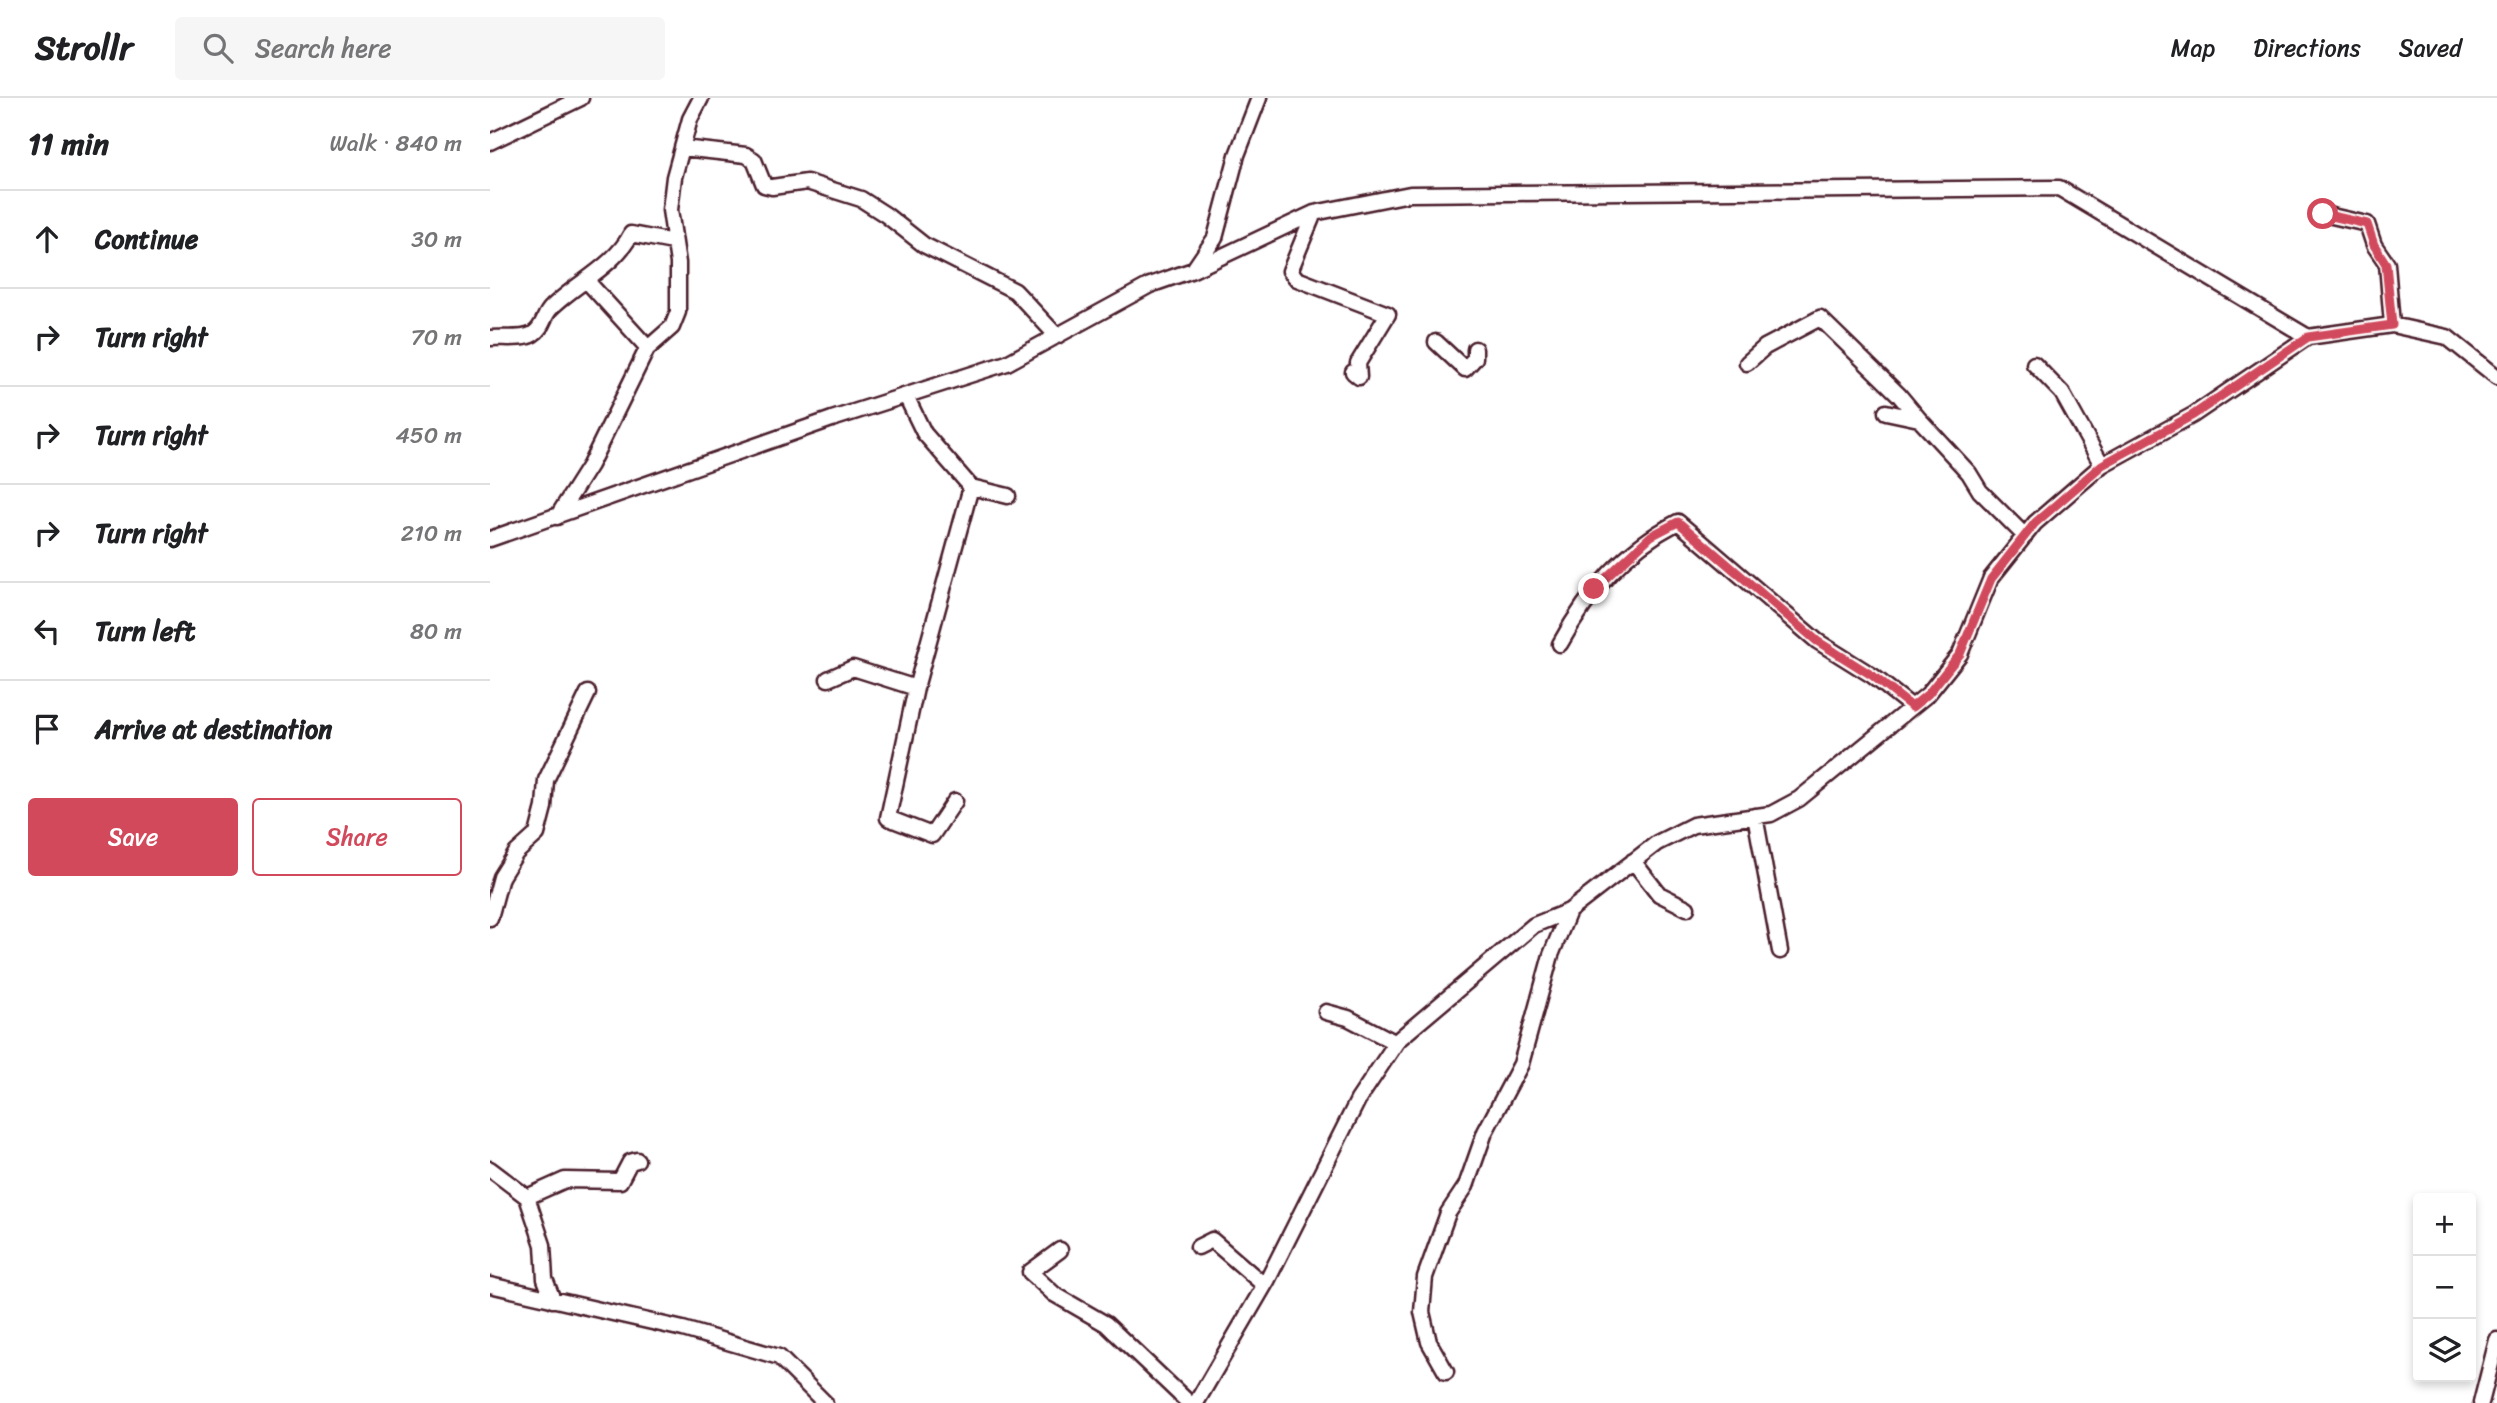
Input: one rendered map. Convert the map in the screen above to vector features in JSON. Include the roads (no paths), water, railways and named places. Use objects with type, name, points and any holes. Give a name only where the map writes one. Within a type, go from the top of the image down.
[{"type":"street","points":[[492,136],[581,98]]},
{"type":"street","points":[[556,517],[590,465],[629,379],[648,348],[672,327],[678,312],[679,273],[670,210],[674,177],[690,119],[701,98]]},
{"type":"street","points":[[1193,270],[1215,238],[1237,155],[1259,98]]},
{"type":"street","points":[[682,148],[746,155],[754,160],[764,185],[772,187],[807,182],[861,200],[886,215],[924,246],[1015,291],[1057,336]]},
{"type":"street","points":[[490,539],[1007,363],[1150,285],[1193,270],[1314,213],[1410,194],[2059,188],[2308,337]]},
{"type":"street","points":[[1314,213],[1290,271],[1297,279],[1388,314],[1358,363],[1359,377],[1353,372]]},
{"type":"street","points":[[2323,214],[2367,224],[2374,245],[2386,264],[2392,325]]},
{"type":"street","points":[[490,338],[531,335],[542,327],[547,312],[603,267],[631,234],[673,242]]},
{"type":"street","points":[[586,280],[648,348]]},
{"type":"street","points":[[1747,363],[1765,347],[1820,318],[1899,395],[1969,474],[1980,491],[2025,536]]},
{"type":"street","points":[[1196,1403],[1264,1285],[1359,1100],[1396,1043],[1534,925],[1569,911],[1657,843],[1693,825],[1771,814],[1799,799],[1928,694],[1960,654],[1991,579],[2035,523],[2102,465],[2193,415],[2308,337],[2392,325],[2447,337],[2497,377]]},
{"type":"street","points":[[1436,342],[1465,369],[1475,358],[1475,349]]},
{"type":"street","points":[[2034,364],[2062,393],[2102,465]]},
{"type":"street","points":[[906,396],[924,433],[971,487],[1008,496]]},
{"type":"street","points":[[1886,412],[1919,419]]},
{"type":"street","points":[[955,801],[932,835],[888,818],[916,688],[971,487]]},
{"type":"street","points":[[1560,644],[1578,611],[1616,565],[1651,536],[1678,522],[1817,641],[1873,676],[1912,707]]},
{"type":"street","points":[[828,679],[853,668],[916,688]]},
{"type":"street","points":[[490,918],[501,877],[516,853],[537,834],[544,807],[546,780],[588,693]]},
{"type":"street","points":[[1755,816],[1780,951]]},
{"type":"street","points":[[1633,861],[1658,894],[1687,908]]},
{"type":"street","points":[[1446,1372],[1429,1342],[1422,1312],[1425,1277],[1448,1213],[1466,1186],[1485,1132],[1521,1064],[1551,955],[1569,911]]},
{"type":"street","points":[[1326,1012],[1348,1018],[1396,1043]]},
{"type":"street","points":[[527,1197],[565,1180],[620,1181],[630,1161],[637,1160]]},
{"type":"street","points":[[490,1169],[527,1197],[543,1245],[545,1279],[553,1300]]},
{"type":"street","points":[[1198,1247],[1212,1240],[1264,1285]]},
{"type":"street","points":[[1060,1250],[1030,1272],[1054,1294],[1106,1324],[1189,1403]]},
{"type":"street","points":[[490,1285],[683,1329],[779,1357],[825,1403]]},
{"type":"street","points":[[2481,1403],[2497,1340]]}]
